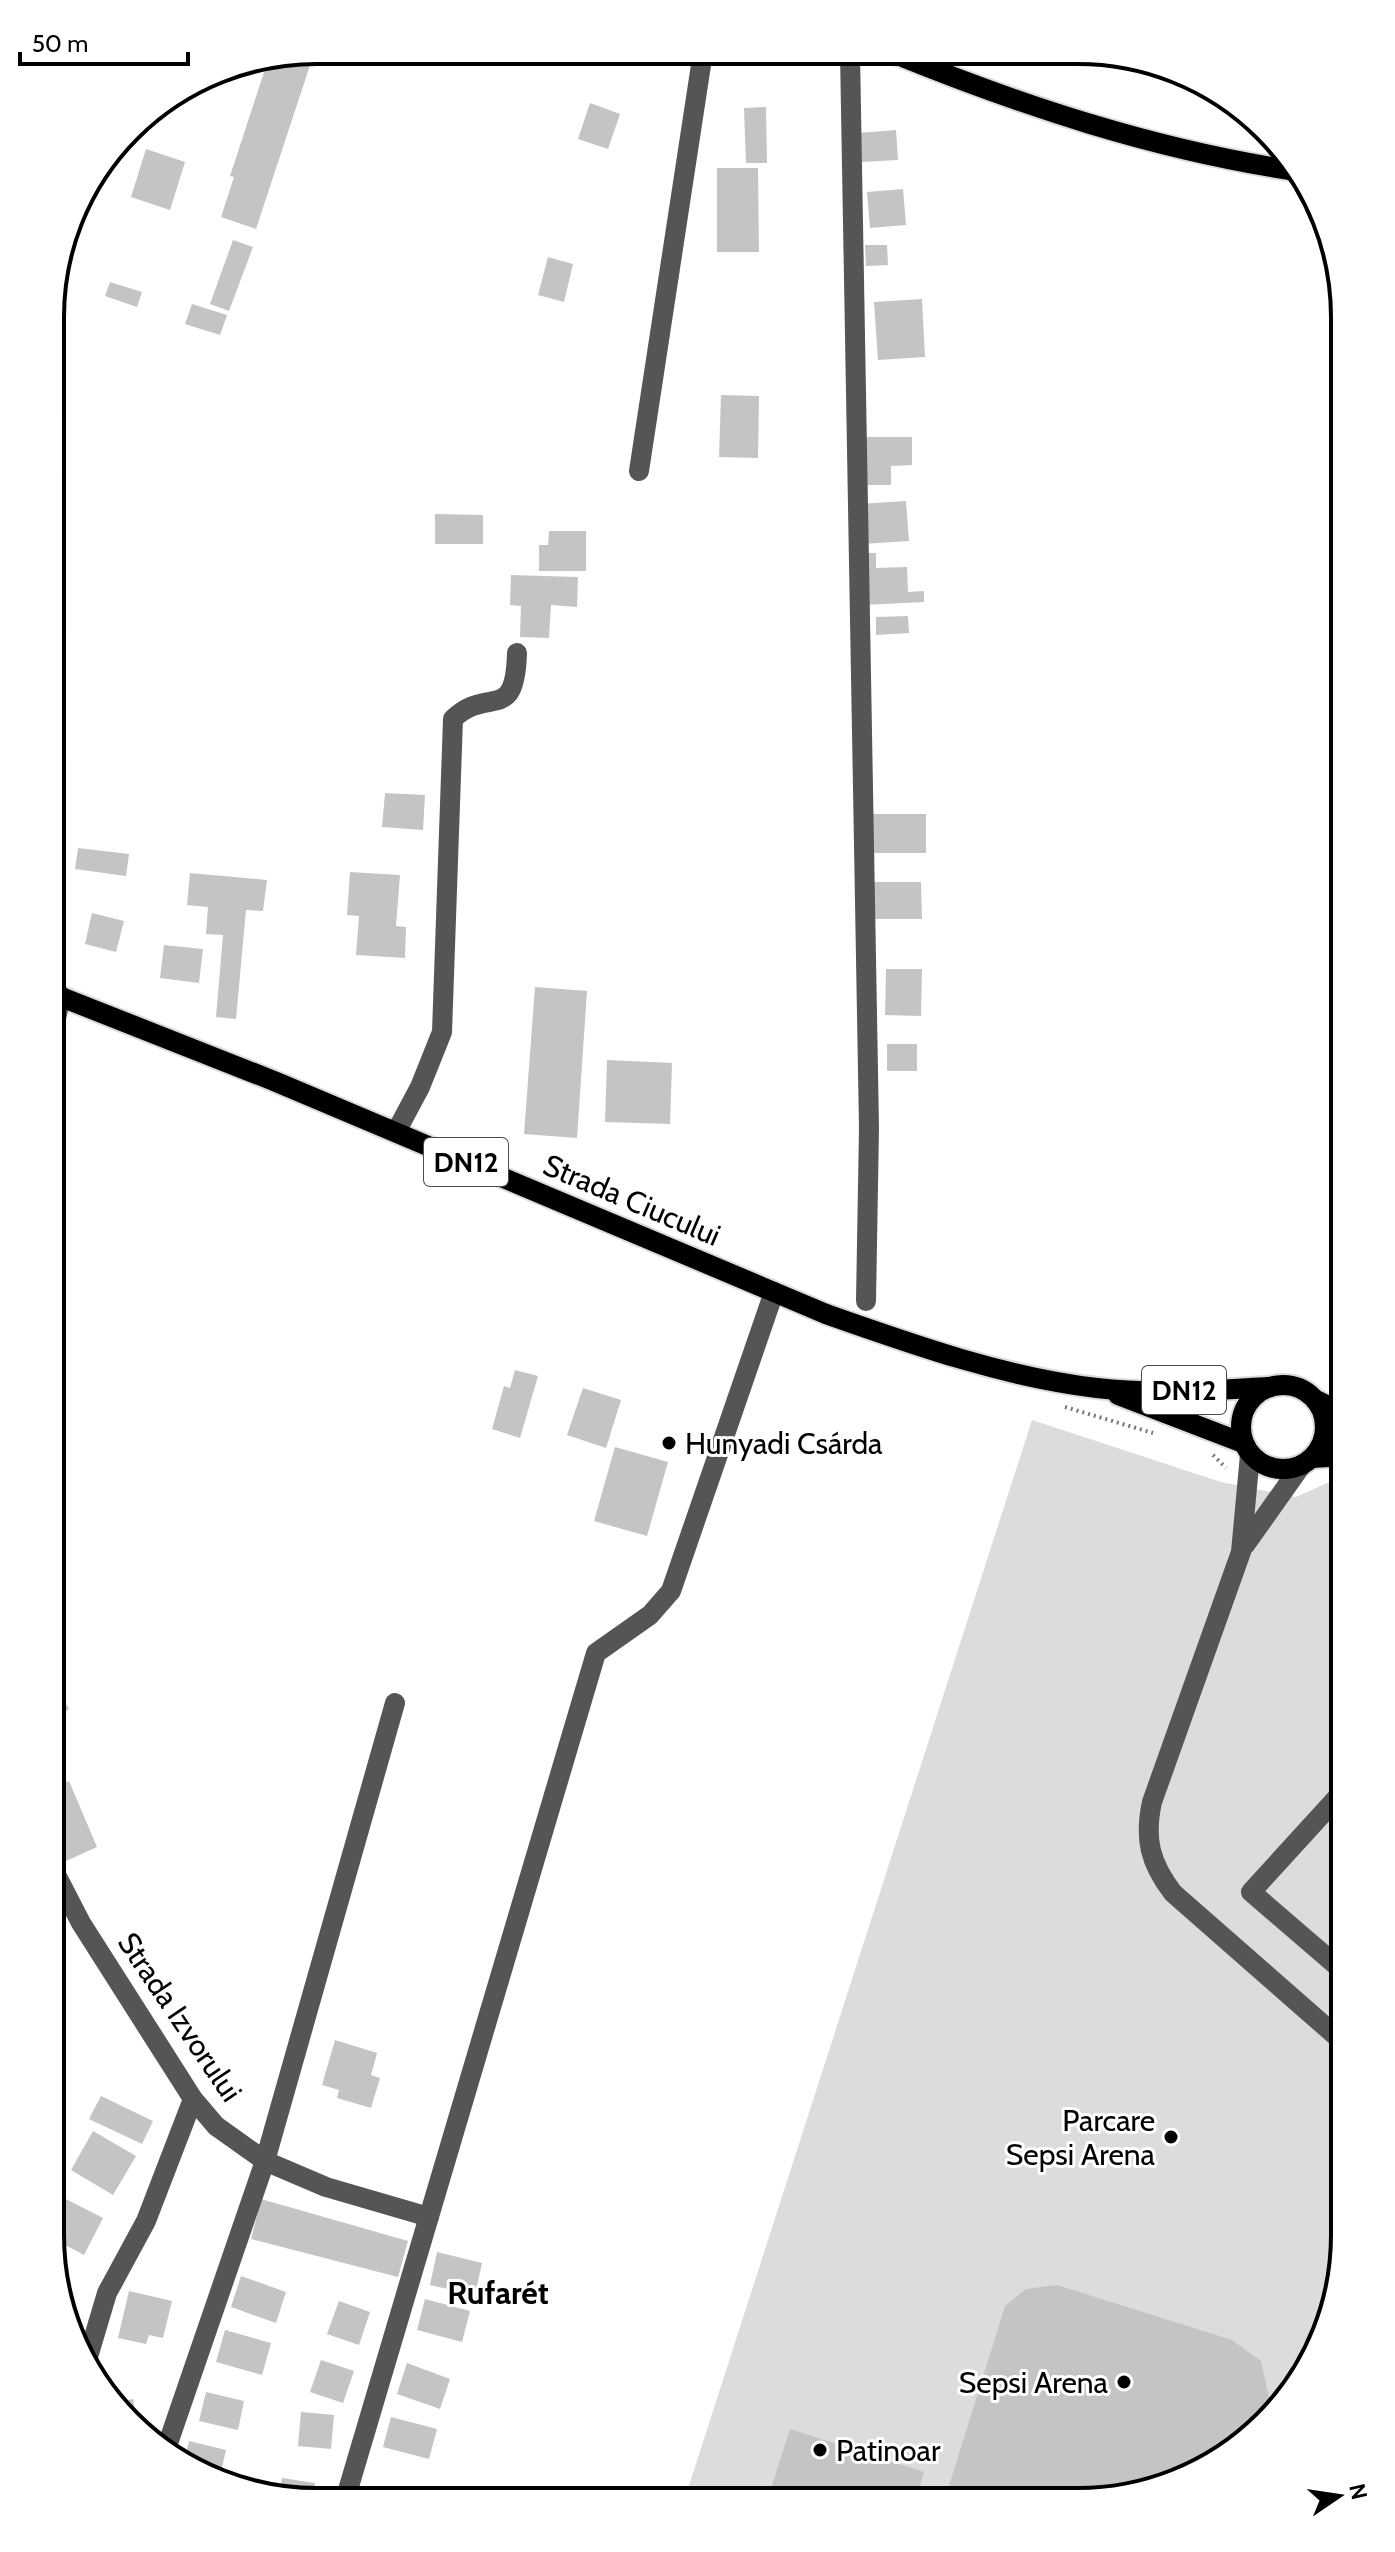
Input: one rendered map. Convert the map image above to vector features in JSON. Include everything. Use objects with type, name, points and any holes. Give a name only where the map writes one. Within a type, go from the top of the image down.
[{"type":"main road","points":[[921,64],[1039,109],[1182,152],[1282,169]]},
{"type":"main road","name":"Strada Ciucului","points":[[64,997],[879,1333],[980,1364],[1099,1388]]},
{"type":"main road","points":[[1330,1407],[1296,1387],[1269,1387],[1247,1403],[1240,1430],[1247,1449],[1274,1469],[1330,1458]]},
{"type":"main road","name":"DN12","points":[[1099,1388],[1206,1391],[1269,1387]]},
{"type":"main road","name":"DN12","points":[[1099,1388],[1247,1449]]},
{"type":"main road","points":[[1306,1462],[1325,1434],[1322,1410],[1316,1400]]},
{"type":"street","points":[[639,471],[701,64]]},
{"type":"street","points":[[850,64],[869,1128],[866,1301]]},
{"type":"street","points":[[396,1132],[433,1058],[442,1032],[453,719],[462,710],[504,699],[512,692],[516,681],[517,653]]},
{"type":"street","points":[[349,2488],[596,1653],[650,1615],[671,1591],[774,1292]]},
{"type":"street","points":[[1241,1552],[1247,1449]]},
{"type":"street","points":[[1306,1462],[1241,1552],[1152,1802],[1147,1827],[1149,1849],[1160,1875],[1173,1893],[1330,2031]]},
{"type":"street","points":[[169,2439],[265,2161],[395,1703]]},
{"type":"street","points":[[1330,1805],[1251,1892],[1330,1960]]},
{"type":"street","name":"Strada Izvorului","points":[[64,1890],[81,1923],[193,2099],[216,2126],[265,2161],[326,2187],[429,2217]]},
{"type":"street","points":[[91,2348],[107,2293],[146,2221],[193,2099]]},
{"type":"shaded area","points":[[1032,1420],[1221,1482],[1296,1497],[1330,1482],[1330,2251],[1318,2316],[1305,2347],[1288,2375],[1257,2414],[1218,2445],[1190,2462],[1159,2475],[1127,2483],[1078,2488],[688,2488]]},
{"type":"building","points":[[310,64],[256,229],[221,217],[234,177],[230,176],[265,70]]},
{"type":"building","points":[[590,103],[620,114],[608,149],[578,139]]},
{"type":"building","points":[[766,107],[767,163],[746,163],[744,108]]},
{"type":"building","points":[[896,130],[898,160],[860,162],[858,133]]},
{"type":"building","points":[[146,149],[185,162],[170,210],[131,197]]},
{"type":"building","points":[[717,168],[758,168],[759,252],[717,252]]},
{"type":"building","points":[[903,189],[906,225],[870,228],[867,192]]},
{"type":"building","points":[[233,240],[253,247],[229,311],[210,304]]},
{"type":"building","points":[[865,245],[887,245],[888,265],[866,266]]},
{"type":"building","points":[[548,257],[573,264],[564,302],[538,295]]},
{"type":"building","points":[[110,282],[142,292],[137,307],[105,296]]},
{"type":"building","points":[[922,299],[925,357],[878,360],[874,302]]},
{"type":"building","points":[[192,304],[227,315],[220,335],[185,324]]},
{"type":"building","points":[[721,395],[759,396],[758,458],[719,457]]},
{"type":"building","points":[[864,437],[912,437],[912,465],[891,466],[891,485],[865,485]]},
{"type":"building","points":[[906,501],[909,541],[862,544],[859,504]]},
{"type":"building","points":[[435,514],[483,515],[483,544],[435,544]]},
{"type":"building","points":[[549,531],[586,531],[586,571],[539,571],[539,545],[548,545]]},
{"type":"building","points":[[861,553],[876,553],[876,568],[907,567],[908,592],[924,591],[924,602],[863,605]]},
{"type":"building","points":[[511,575],[578,577],[577,607],[551,605],[549,638],[520,637],[521,606],[510,605]]},
{"type":"building","points":[[908,616],[909,633],[876,635],[876,617]]},
{"type":"building","points":[[385,793],[425,795],[423,830],[382,827]]},
{"type":"building","points":[[871,814],[926,814],[926,853],[871,853]]},
{"type":"building","points":[[78,848],[129,854],[126,876],[75,869]]},
{"type":"building","points":[[350,872],[400,875],[396,926],[406,927],[405,958],[356,955],[359,916],[347,915]]},
{"type":"building","points":[[190,873],[267,880],[263,911],[246,910],[236,1019],[216,1017],[223,935],[206,934],[208,907],[187,905]]},
{"type":"building","points":[[870,882],[921,882],[922,919],[870,919]]},
{"type":"building","points":[[92,913],[124,921],[116,952],[85,944]]},
{"type":"building","points":[[164,945],[203,949],[199,983],[160,978]]},
{"type":"building","points":[[886,969],[922,969],[921,1016],[885,1015]]},
{"type":"building","points":[[535,987],[587,991],[577,1138],[524,1134]]},
{"type":"building","points":[[887,1044],[917,1044],[917,1071],[887,1071]]},
{"type":"building","points":[[607,1060],[672,1063],[670,1124],[605,1122]]},
{"type":"building","points":[[515,1370],[538,1376],[520,1438],[492,1429],[504,1386],[510,1388]]},
{"type":"building","points":[[583,1388],[621,1400],[606,1448],[567,1435]]},
{"type":"building","points":[[615,1447],[668,1462],[647,1536],[594,1521]]},
{"type":"building","points":[[69,1781],[97,1847],[66,1861],[64,1856],[64,1783]]},
{"type":"building","points":[[335,2040],[377,2053],[371,2075],[380,2078],[371,2108],[337,2098],[339,2090],[322,2085]]},
{"type":"building","points":[[101,2096],[153,2121],[142,2144],[89,2119]]},
{"type":"building","points":[[93,2131],[136,2156],[113,2195],[71,2170]]},
{"type":"building","points":[[64,2198],[103,2218],[84,2255],[65,2245]]},
{"type":"building","points":[[261,2199],[408,2241],[398,2277],[251,2239]]},
{"type":"building","points":[[437,2252],[482,2263],[475,2295],[430,2285]]},
{"type":"building","points":[[241,2276],[286,2292],[276,2323],[231,2307]]},
{"type":"building","name":"Sepsi Arena","points":[[1057,2285],[1232,2340],[1261,2361],[1270,2400],[1245,2425],[1218,2445],[1190,2462],[1159,2475],[1127,2483],[1078,2488],[948,2488],[1005,2306],[1026,2289]]},
{"type":"building","points":[[129,2291],[172,2301],[163,2338],[149,2335],[146,2344],[118,2338]]},
{"type":"building","points":[[425,2299],[470,2311],[462,2342],[417,2330]]},
{"type":"building","points":[[339,2301],[370,2312],[359,2345],[327,2334]]},
{"type":"building","points":[[225,2330],[271,2343],[262,2375],[216,2362]]},
{"type":"building","points":[[321,2360],[354,2371],[343,2403],[310,2392]]},
{"type":"building","points":[[407,2363],[450,2379],[440,2409],[397,2394]]},
{"type":"building","points":[[206,2392],[244,2401],[238,2430],[199,2421]]},
{"type":"building","points":[[133,2399],[135,2410],[127,2402]]},
{"type":"building","points":[[301,2412],[334,2415],[331,2449],[298,2446]]},
{"type":"building","points":[[391,2417],[437,2429],[429,2459],[383,2447]]},
{"type":"building","name":"Patinoar","points":[[790,2429],[924,2472],[919,2488],[771,2488]]},
{"type":"building","points":[[189,2441],[226,2450],[222,2469],[187,2451]]},
{"type":"building","points":[[282,2478],[315,2483],[314,2488],[281,2485]]},
{"type":"place","name":"Hunyadi Csárda","points":[[669,1443]]},
{"type":"place","name":"Parcare Sepsi Arena","points":[[1171,2137]]},
{"type":"place","name":"Sepsi Arena","points":[[1124,2382]]},
{"type":"place","name":"Patinoar","points":[[820,2450]]},
{"type":"district","name":"Rufarét","points":[[498,2292]]}]
